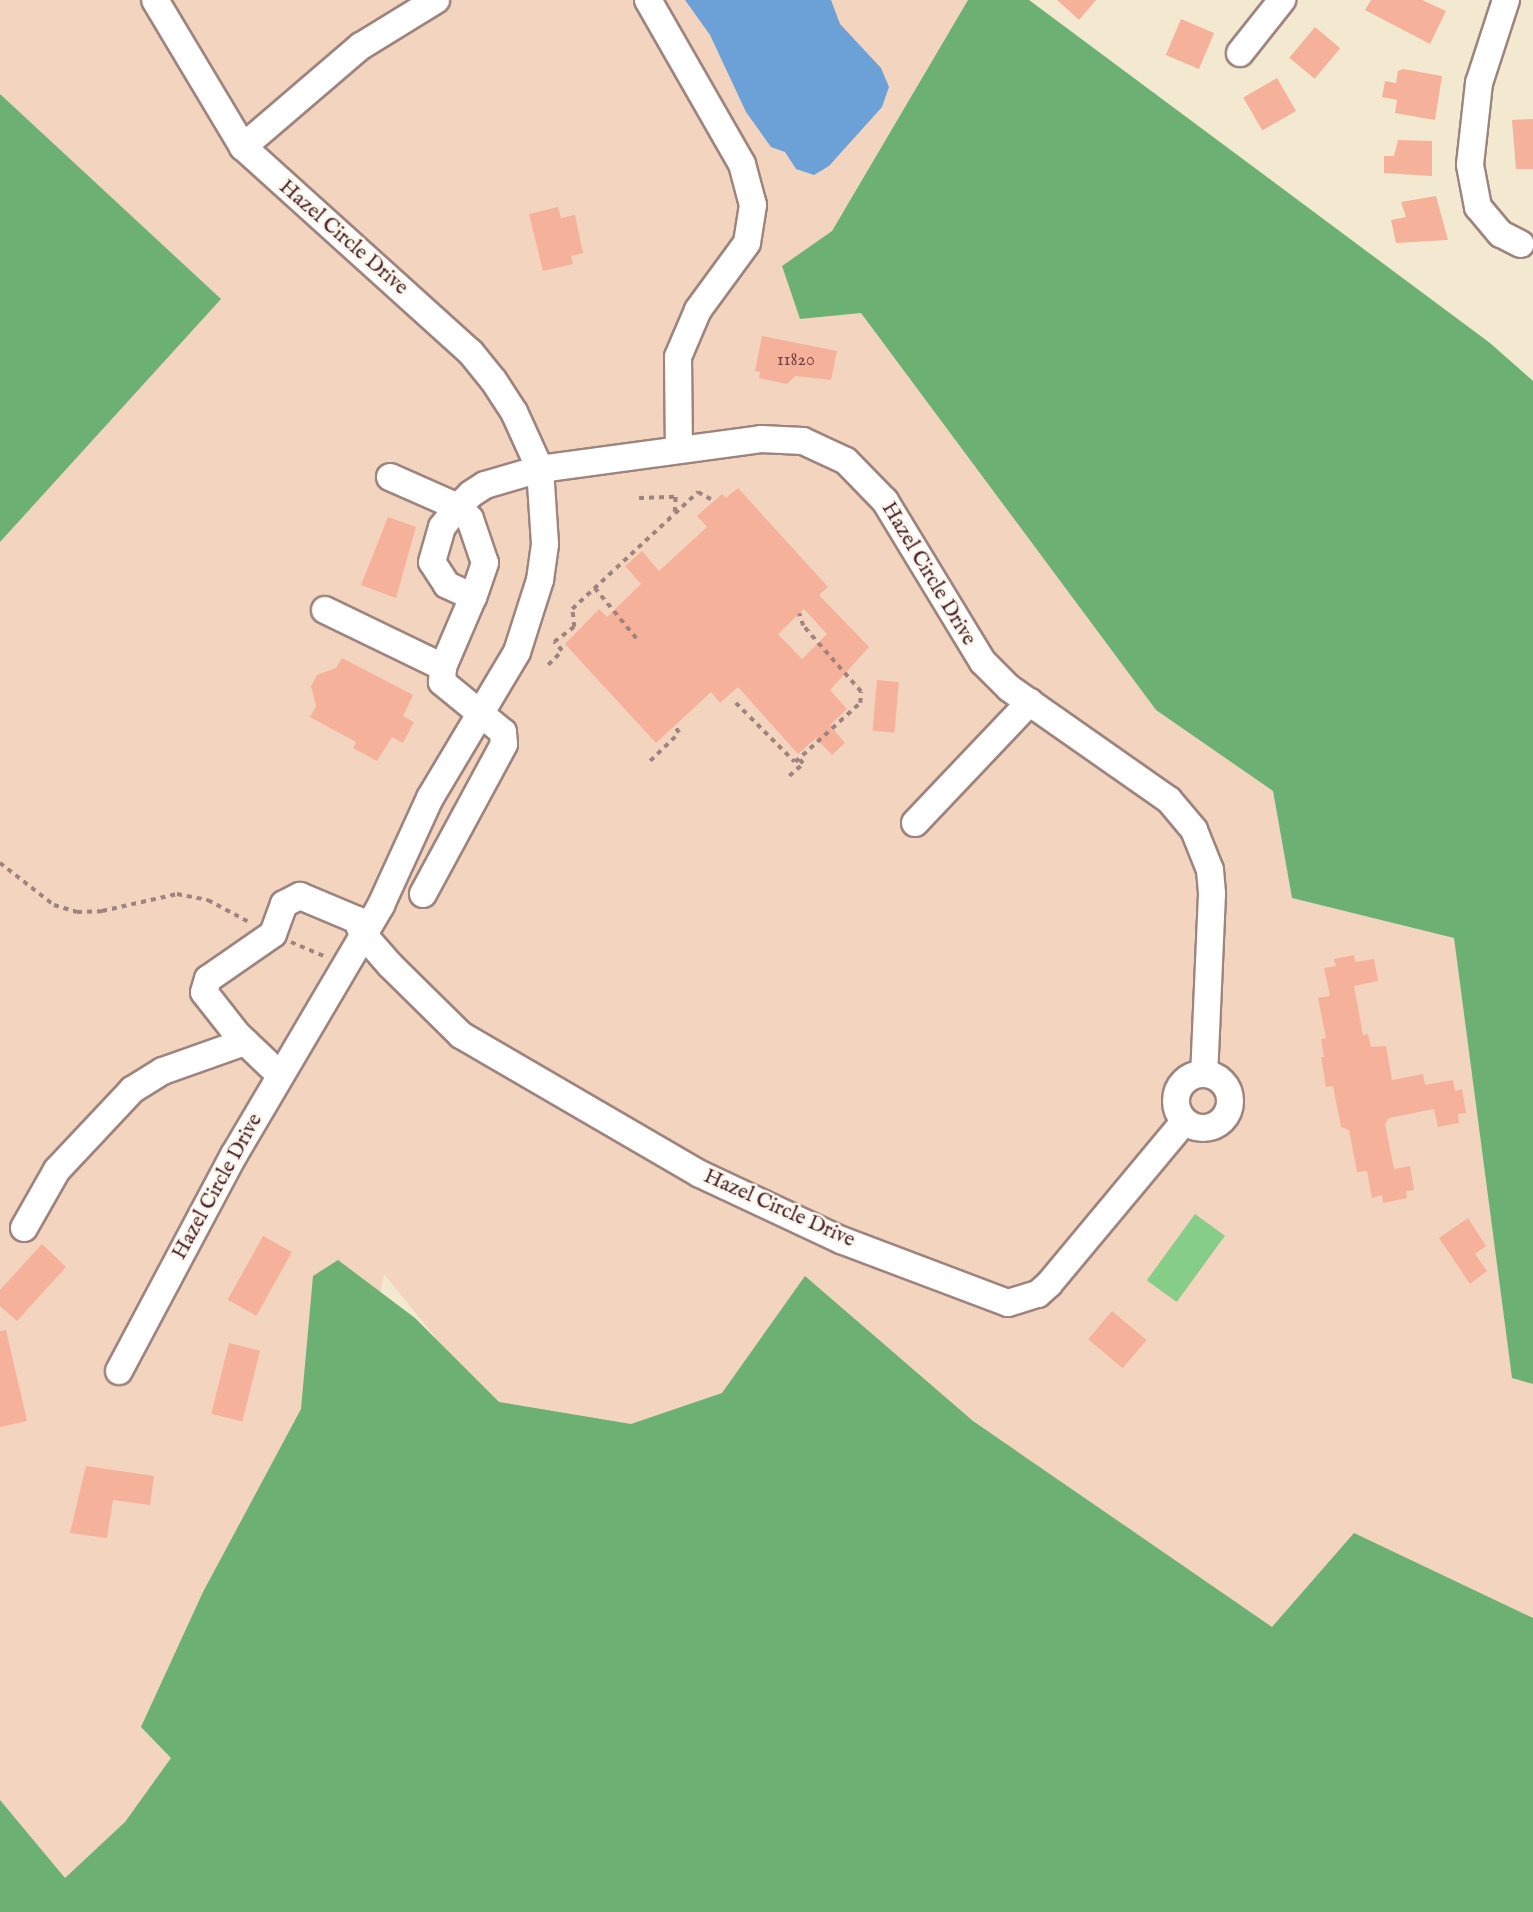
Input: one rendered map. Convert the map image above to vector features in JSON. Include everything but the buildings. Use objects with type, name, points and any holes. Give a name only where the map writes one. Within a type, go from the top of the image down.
[{"type":"street","name":"Hazel Circle Drive","points":[[119,1371],[280,1075],[381,905],[407,846],[517,652],[540,580],[545,544],[540,469],[514,412],[470,352],[243,147],[155,0]]},
{"type":"street","points":[[243,147],[361,46],[436,0]]},
{"type":"street","points":[[648,0],[742,164],[753,205],[747,243],[698,310],[678,357],[679,449]]},
{"type":"street","points":[[1240,53],[1282,0]]},
{"type":"street","points":[[1506,0],[1479,83],[1472,122],[1471,178],[1478,207],[1488,222],[1521,244]]},
{"type":"street","name":"Hazel Circle Drive","points":[[540,469],[780,438],[820,447],[846,461],[885,500],[964,638],[983,662],[1030,702],[1169,800],[1199,841],[1212,894],[1204,1074]]},
{"type":"street","points":[[473,597],[447,585],[432,562],[442,527],[458,507],[485,485],[540,469]]},
{"type":"street","points":[[390,477],[458,507],[470,519],[484,551],[485,563],[473,597],[443,667],[446,689],[503,732],[504,744],[423,894]]},
{"type":"street","points":[[325,610],[443,667]]},
{"type":"street","points":[[915,823],[1030,702]]},
{"type":"street","points":[[407,846],[440,864]]},
{"type":"street","points":[[280,1075],[245,1042],[204,992],[208,979],[272,934],[284,904],[300,896],[357,920],[362,933]]},
{"type":"street","name":"Hazel Circle Drive","points":[[362,933],[434,1012],[461,1035],[741,1196],[841,1240],[941,1274],[993,1301],[1023,1301],[1049,1284],[1184,1122]]},
{"type":"street","points":[[24,1228],[57,1170],[132,1090],[163,1071],[245,1042]]},
{"type":"street","points":[[1204,1074],[1227,1088],[1226,1115],[1206,1129],[1184,1122],[1176,1107],[1178,1091],[1188,1078],[1204,1074]]},
{"type":"path","points":[[548,665],[562,650],[554,642],[574,627],[572,609],[698,492],[714,501]]},
{"type":"path","points":[[639,498],[676,497],[675,512]]},
{"type":"path","points":[[595,588],[638,639]]},
{"type":"path","points":[[736,703],[794,762],[860,703],[861,692],[803,626],[799,614]]},
{"type":"path","points":[[650,761],[680,733],[674,726]]},
{"type":"path","points":[[789,776],[803,764],[798,758]]},
{"type":"path","points":[[0,863],[54,905],[77,912],[102,911],[177,894],[208,901],[272,934],[344,964]]},
{"type":"shaded area","points":[[0,0],[968,0],[832,231],[782,266],[800,319],[861,313],[1156,710],[1273,791],[1292,898],[1454,938],[1512,1377],[1533,1384],[1533,1695],[1279,1710],[508,1427],[384,1274],[354,1424],[129,1912],[0,1850]]},
{"type":"green space","points":[[968,0],[1029,0],[1490,343],[1533,381],[1533,1384],[1512,1378],[1454,938],[1292,898],[1273,791],[1156,710],[861,313],[800,319],[782,266],[832,231]]},
{"type":"green space","points":[[0,94],[221,299],[0,542]]},
{"type":"green space","points":[[1195,1214],[1225,1236],[1177,1302],[1147,1280]]},
{"type":"green space","points":[[338,1260],[415,1318],[499,1402],[631,1424],[722,1393],[805,1276],[973,1421],[1272,1627],[1354,1533],[1533,1618],[1533,1912],[0,1912],[0,1800],[65,1878],[125,1822],[171,1758],[141,1727],[203,1592],[301,1409],[313,1276]]},
{"type":"water","points":[[685,0],[831,0],[840,24],[881,68],[889,87],[882,107],[829,166],[814,175],[796,169],[785,152],[771,147],[746,112],[710,35]]}]
